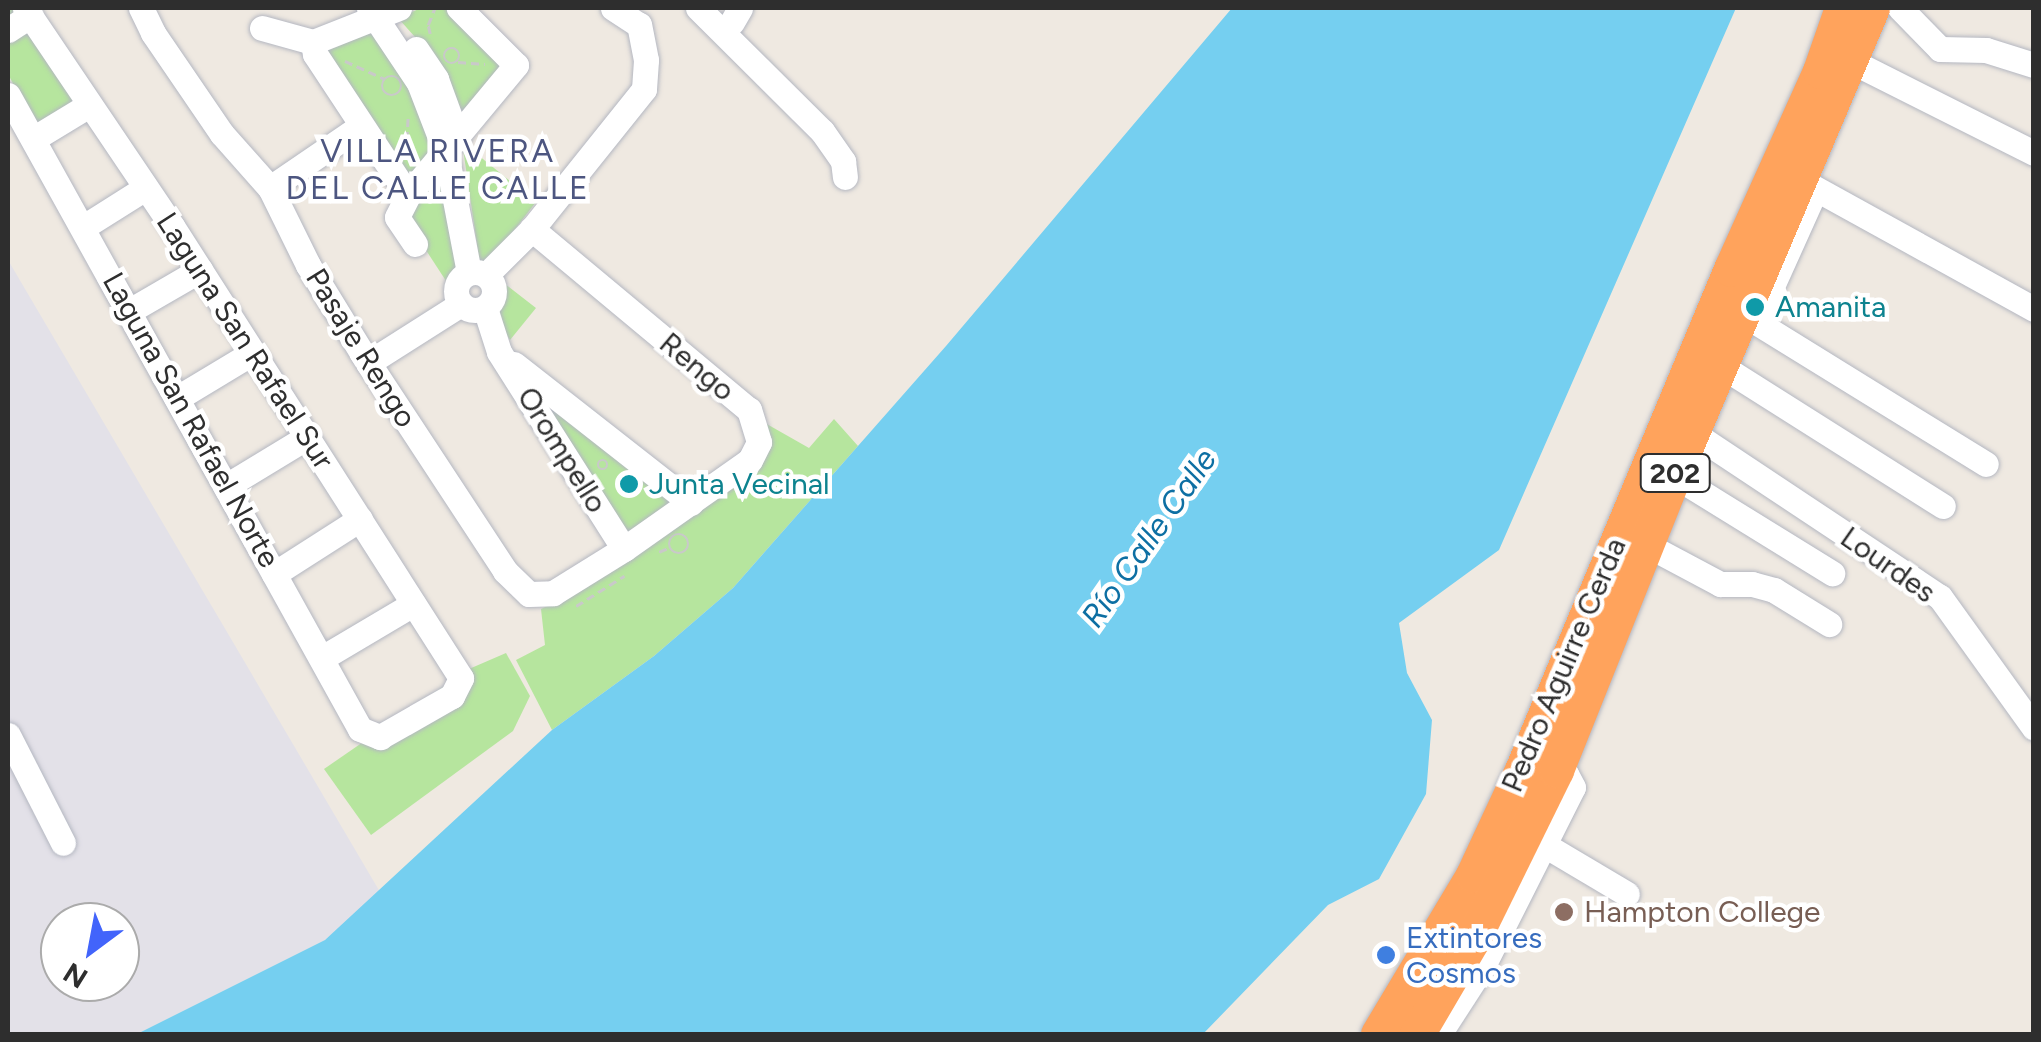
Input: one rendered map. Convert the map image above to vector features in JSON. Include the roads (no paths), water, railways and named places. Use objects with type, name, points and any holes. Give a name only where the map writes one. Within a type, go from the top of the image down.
[{"type":"highway","name":"Pedro Aguirre Cerda","points":[[1417,1034],[1473,939],[1556,770],[1647,545],[1679,480],[1792,180],[1842,8]]},
{"type":"highway","name":"Pedro Aguirre Cerda","points":[[1378,1034],[1474,875],[1730,270],[1792,180],[1851,62],[1872,8]]},
{"type":"street","name":"Pasaje Rengo","points":[[141,8],[153,33],[222,134],[270,188],[308,265],[368,363],[517,586],[529,594],[553,593],[624,549]]},
{"type":"street","points":[[368,363],[473,306],[456,286],[532,229],[644,89],[646,60],[639,25],[613,8]]},
{"type":"street","points":[[698,8],[822,131],[843,161],[845,176]]},
{"type":"street","points":[[1900,8],[1940,49],[1986,50],[2034,66]]},
{"type":"street","points":[[262,28],[313,42],[383,10],[452,146],[477,274]]},
{"type":"street","points":[[8,30],[28,11]]},
{"type":"street","name":"Laguna San Rafael Sur","points":[[28,11],[200,270],[461,678],[452,696],[380,737]]},
{"type":"street","points":[[414,244],[397,217],[408,194],[516,65],[475,12]]},
{"type":"street","points":[[313,42],[315,54],[408,194]]},
{"type":"street","points":[[1851,62],[2034,153]]},
{"type":"street","name":"Laguna San Rafael Norte","points":[[8,95],[131,310],[360,729],[380,737]]},
{"type":"street","points":[[33,139],[89,104]]},
{"type":"street","points":[[270,188],[361,126]]},
{"type":"street","points":[[1832,572],[1679,480],[1705,441],[1756,322],[1792,180],[2034,309]]},
{"type":"street","points":[[84,226],[146,188]]},
{"type":"street","name":"Rengo","points":[[532,229],[749,410],[759,442],[750,460],[624,549]]},
{"type":"street","points":[[131,310],[200,270]]},
{"type":"street","name":"Orompello","points":[[473,306],[624,549]]},
{"type":"street","points":[[1756,322],[1986,464]]},
{"type":"street","name":"Orompello","points":[[499,352],[691,503]]},
{"type":"street","points":[[179,397],[252,353]]},
{"type":"street","points":[[1734,374],[1943,506]]},
{"type":"street","points":[[228,485],[307,437]]},
{"type":"street","name":"Lourdes","points":[[1705,441],[1940,597],[2034,728]]},
{"type":"street","points":[[274,574],[360,519]]},
{"type":"street","points":[[1647,545],[1720,584],[1752,584],[1774,590],[1830,624]]},
{"type":"street","points":[[322,658],[413,604]]},
{"type":"street","points":[[8,734],[63,844]]},
{"type":"street","name":"Pedro Aguirre Cerda","points":[[1439,1034],[1483,966],[1573,787],[1566,774],[1556,770]]},
{"type":"street","points":[[1546,846],[1627,894]]},
{"type":"water","name":"Río Calle Calle","points":[[1232,8],[1736,8],[1499,550],[1399,623],[1407,673],[1432,720],[1426,794],[1379,879],[1328,905],[1203,1034],[137,1034],[325,940],[552,730],[654,656],[733,588],[946,346]]},
{"type":"place","name":"Amanita","points":[[1755,307]]},
{"type":"place","name":"Junta Vecinal","points":[[629,484]]},
{"type":"place","name":"Hampton College","points":[[1564,912]]},
{"type":"place","name":"Extintores Cosmos","points":[[1386,955]]},
{"type":"district","name":"VILLA RIVERA DEL CALLE CALLE","points":[[438,170]]}]
